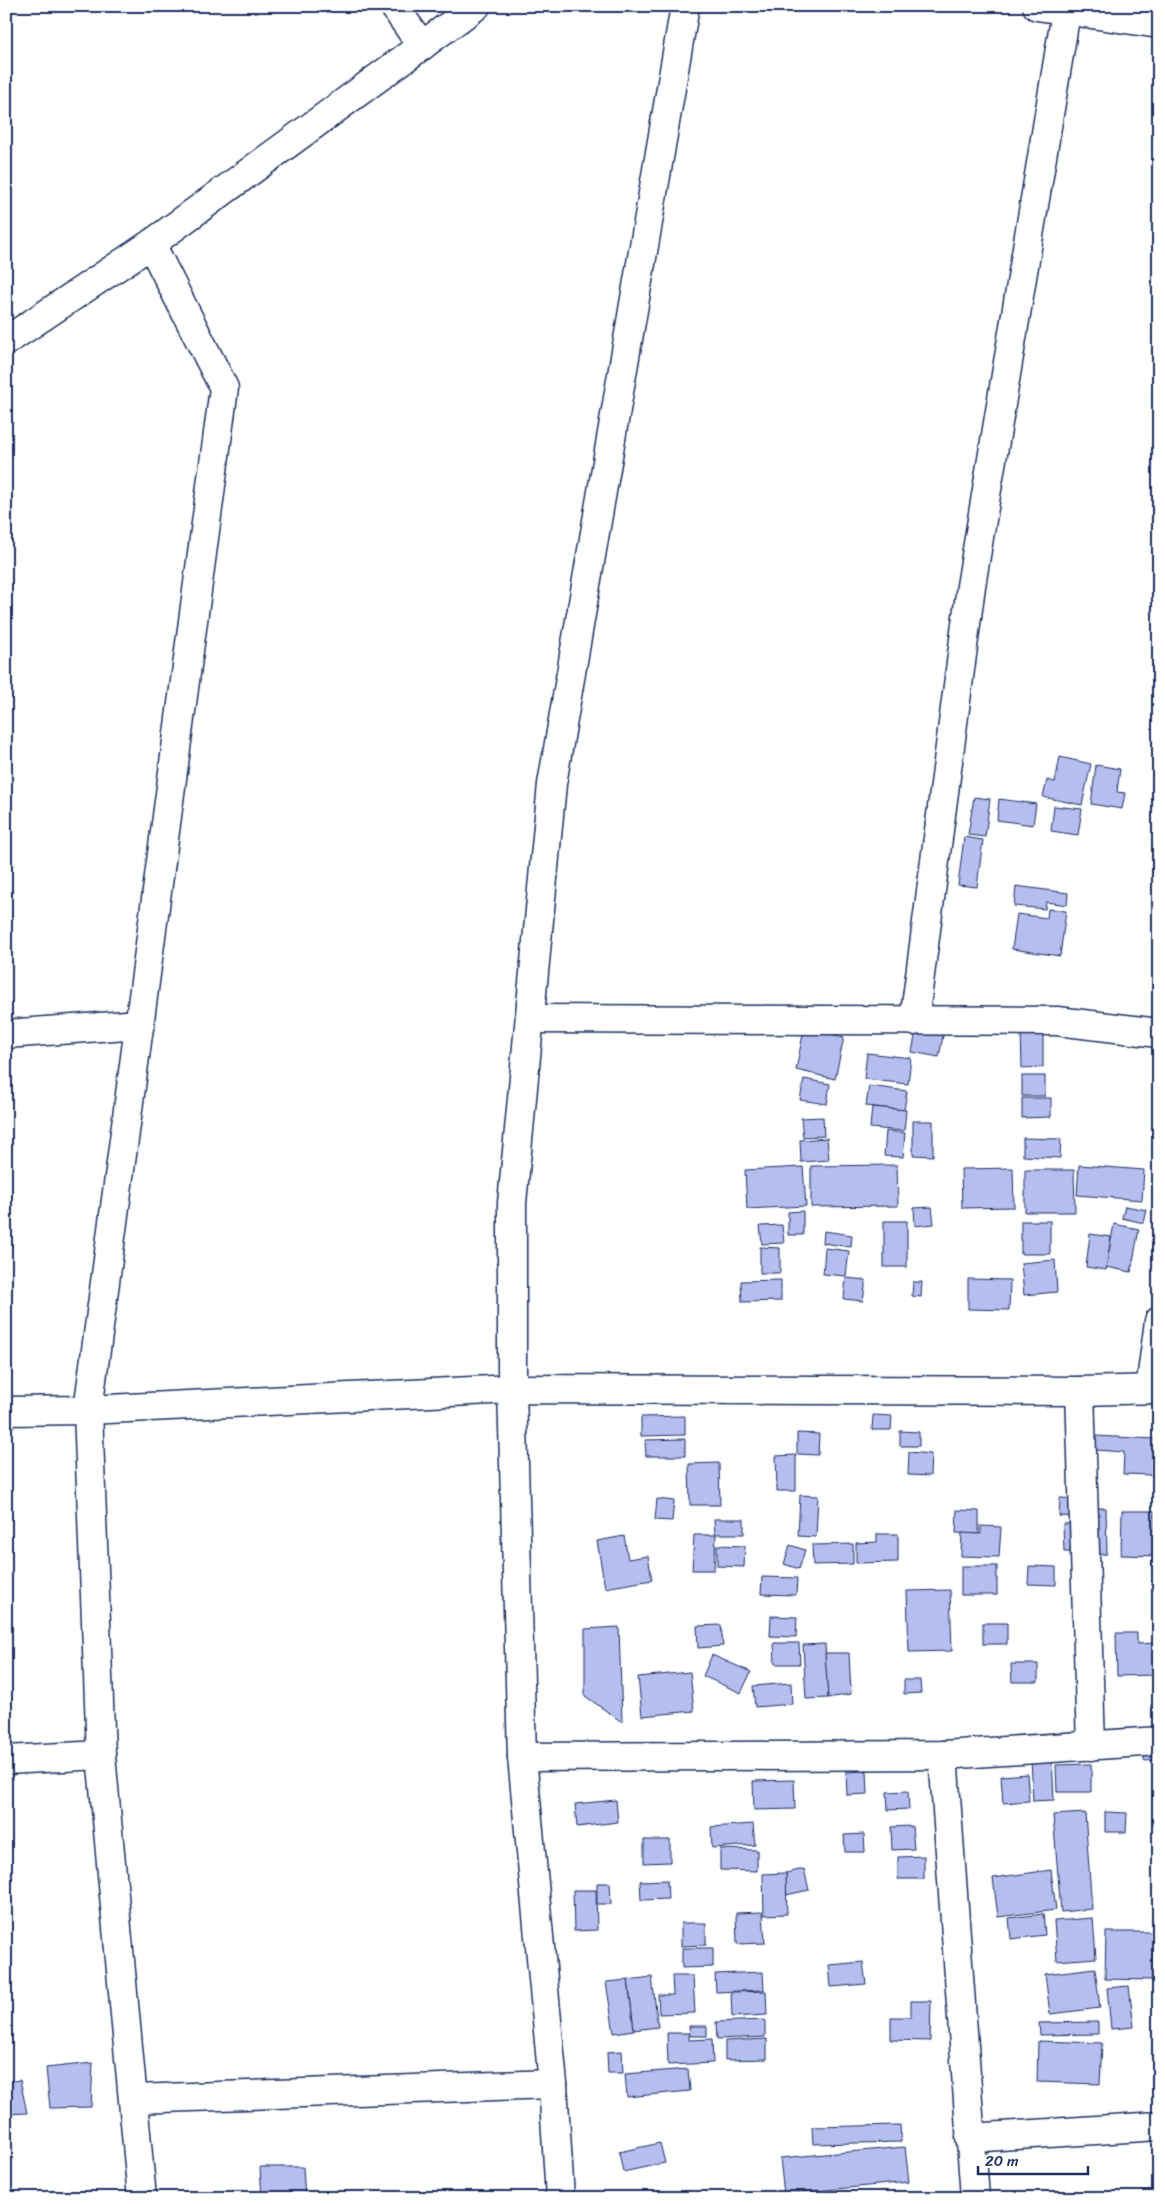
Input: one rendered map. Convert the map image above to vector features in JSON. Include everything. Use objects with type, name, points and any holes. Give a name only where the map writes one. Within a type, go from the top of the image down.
[{"type":"street","points":[[394,6],[422,46]]},
{"type":"street","points":[[6,341],[151,244],[476,6]]},
{"type":"street","points":[[560,2198],[553,2084],[522,1757],[512,1389],[512,1203],[552,784],[685,6]]},
{"type":"street","points":[[1037,6],[1067,8],[1159,24]]},
{"type":"street","points":[[914,1022],[971,586],[1067,8]]},
{"type":"street","points":[[142,2198],[101,1755],[88,1410],[224,388],[151,244]]},
{"type":"street","points":[[530,1019],[914,1022],[1057,1021],[1159,1033]]},
{"type":"street","points":[[6,1034],[140,1024]]},
{"type":"street","points":[[6,1411],[88,1410],[512,1389],[1080,1391],[1154,1389],[1159,1320]]},
{"type":"street","points":[[1080,1391],[1091,1746]]},
{"type":"street","points":[[522,1757],[943,1755],[1159,1740]]},
{"type":"street","points":[[6,1760],[101,1755]]},
{"type":"street","points":[[943,1755],[975,2198]]},
{"type":"street","points":[[134,2099],[553,2084]]},
{"type":"street","points":[[970,2138],[1159,2126]]},
{"type":"building","points":[[1060,757],[1091,764],[1082,805],[1043,797],[1047,780],[1055,782]]},
{"type":"building","points":[[1096,765],[1120,769],[1117,792],[1125,793],[1122,809],[1091,804]]},
{"type":"building","points":[[974,797],[990,799],[985,837],[968,835]]},
{"type":"building","points":[[999,799],[1036,804],[1033,825],[997,820]]},
{"type":"building","points":[[1054,806],[1082,809],[1078,835],[1051,831]]},
{"type":"building","points":[[964,837],[983,840],[977,887],[958,885]]},
{"type":"building","points":[[1016,886],[1068,893],[1067,905],[1046,902],[1045,909],[1014,906]]},
{"type":"building","points":[[1048,909],[1066,911],[1060,956],[1012,949],[1017,914],[1047,918]]},
{"type":"building","points":[[804,1029],[844,1037],[835,1079],[796,1070]]},
{"type":"building","points":[[916,1031],[943,1036],[939,1057],[912,1052]]},
{"type":"building","points":[[1021,1031],[1043,1031],[1043,1067],[1022,1068]]},
{"type":"building","points":[[867,1053],[911,1058],[908,1084],[864,1079]]},
{"type":"building","points":[[1022,1076],[1045,1076],[1045,1096],[1022,1096]]},
{"type":"building","points":[[804,1079],[830,1084],[827,1104],[800,1100]]},
{"type":"building","points":[[869,1086],[907,1091],[904,1110],[866,1106]]},
{"type":"building","points":[[1022,1098],[1051,1098],[1051,1117],[1022,1118]]},
{"type":"building","points":[[872,1107],[906,1110],[904,1131],[870,1128]]},
{"type":"building","points":[[823,1117],[824,1136],[803,1137],[801,1118]]},
{"type":"building","points":[[913,1121],[933,1121],[933,1156],[913,1155]]},
{"type":"building","points":[[886,1131],[905,1133],[903,1157],[884,1156]]},
{"type":"building","points":[[827,1138],[829,1160],[801,1162],[800,1140]]},
{"type":"building","points":[[1023,1138],[1061,1139],[1060,1158],[1023,1156]]},
{"type":"building","points":[[897,1165],[898,1206],[811,1207],[811,1166]]},
{"type":"building","points":[[1079,1165],[1144,1170],[1142,1200],[1077,1195]]},
{"type":"building","points":[[803,1167],[806,1206],[747,1209],[745,1170]]},
{"type":"building","points":[[1013,1168],[1014,1207],[962,1208],[961,1169]]},
{"type":"building","points":[[1025,1170],[1074,1170],[1075,1212],[1025,1212]]},
{"type":"building","points":[[1125,1206],[1147,1210],[1144,1223],[1122,1218]]},
{"type":"building","points":[[932,1207],[934,1224],[915,1226],[914,1208]]},
{"type":"building","points":[[803,1211],[803,1235],[788,1235],[788,1212]]},
{"type":"building","points":[[884,1221],[907,1221],[907,1267],[884,1267]]},
{"type":"building","points":[[1021,1221],[1050,1221],[1050,1254],[1021,1254]]},
{"type":"building","points":[[1114,1224],[1139,1229],[1131,1272],[1106,1267]]},
{"type":"building","points":[[782,1225],[784,1243],[762,1244],[760,1226]]},
{"type":"building","points":[[824,1231],[852,1235],[851,1247],[823,1243]]},
{"type":"building","points":[[1090,1234],[1111,1237],[1106,1270],[1086,1267]]},
{"type":"building","points":[[760,1247],[780,1248],[780,1273],[760,1273]]},
{"type":"building","points":[[825,1248],[849,1251],[846,1276],[823,1274]]},
{"type":"building","points":[[1055,1260],[1057,1292],[1024,1295],[1021,1263]]},
{"type":"building","points":[[846,1278],[866,1280],[863,1301],[844,1299]]},
{"type":"building","points":[[968,1279],[1010,1280],[1009,1310],[968,1309]]},
{"type":"building","points":[[781,1280],[781,1301],[742,1302],[741,1281]]},
{"type":"building","points":[[913,1282],[922,1282],[921,1297],[912,1296]]},
{"type":"building","points":[[873,1415],[892,1416],[891,1430],[872,1430]]},
{"type":"building","points":[[685,1416],[685,1435],[641,1436],[641,1417]]},
{"type":"building","points":[[900,1431],[919,1432],[919,1446],[900,1446]]},
{"type":"building","points":[[797,1433],[819,1434],[818,1455],[797,1454]]},
{"type":"building","points":[[1096,1436],[1155,1439],[1154,1475],[1123,1474],[1124,1452],[1096,1450]]},
{"type":"building","points":[[685,1439],[685,1456],[646,1456],[645,1440]]},
{"type":"building","points":[[909,1452],[931,1454],[930,1476],[908,1475]]},
{"type":"building","points":[[796,1455],[796,1491],[777,1491],[776,1456]]},
{"type":"building","points":[[719,1463],[720,1505],[690,1505],[689,1464]]},
{"type":"building","points":[[800,1495],[818,1496],[816,1537],[798,1536]]},
{"type":"building","points":[[1060,1498],[1082,1499],[1082,1517],[1059,1516]]},
{"type":"building","points":[[657,1499],[674,1501],[672,1521],[655,1520]]},
{"type":"building","points":[[1086,1508],[1106,1508],[1107,1554],[1087,1555]]},
{"type":"building","points":[[957,1510],[979,1511],[979,1534],[956,1533]]},
{"type":"building","points":[[1122,1511],[1155,1511],[1154,1532],[1159,1533],[1159,1556],[1121,1555]]},
{"type":"building","points":[[714,1519],[744,1519],[744,1534],[715,1534]]},
{"type":"building","points":[[1082,1523],[1084,1552],[1064,1552],[1063,1524]]},
{"type":"building","points":[[981,1526],[1001,1527],[999,1557],[961,1556],[962,1533],[981,1534]]},
{"type":"building","points":[[877,1534],[898,1534],[898,1562],[856,1563],[856,1543],[877,1542]]},
{"type":"building","points":[[694,1535],[716,1535],[714,1570],[692,1570]]},
{"type":"building","points":[[624,1536],[628,1559],[648,1556],[652,1580],[605,1588],[597,1541]]},
{"type":"building","points":[[853,1544],[853,1564],[813,1565],[812,1545]]},
{"type":"building","points":[[717,1545],[745,1546],[744,1567],[717,1566]]},
{"type":"building","points":[[790,1545],[805,1550],[799,1569],[784,1564]]},
{"type":"building","points":[[961,1566],[997,1566],[997,1595],[961,1595]]},
{"type":"building","points":[[1029,1566],[1056,1567],[1056,1585],[1028,1584]]},
{"type":"building","points":[[762,1577],[797,1578],[796,1595],[761,1594]]},
{"type":"building","points":[[950,1590],[952,1651],[909,1652],[907,1591]]},
{"type":"building","points":[[771,1616],[797,1617],[796,1637],[770,1636]]},
{"type":"building","points":[[983,1623],[1007,1623],[1007,1644],[983,1644]]},
{"type":"building","points":[[721,1625],[723,1646],[698,1648],[697,1626]]},
{"type":"building","points":[[619,1627],[622,1722],[585,1696],[585,1629]]},
{"type":"building","points":[[1116,1633],[1137,1633],[1137,1644],[1156,1643],[1157,1675],[1117,1676]]},
{"type":"building","points":[[774,1643],[799,1643],[800,1664],[775,1664]]},
{"type":"building","points":[[825,1644],[828,1698],[806,1699],[803,1645]]},
{"type":"building","points":[[825,1653],[849,1653],[851,1694],[828,1698]]},
{"type":"building","points":[[712,1655],[751,1672],[741,1693],[703,1676]]},
{"type":"building","points":[[1011,1664],[1038,1664],[1038,1682],[1012,1682]]},
{"type":"building","points":[[690,1672],[694,1711],[642,1716],[638,1677]]},
{"type":"building","points":[[904,1680],[920,1680],[921,1693],[904,1694]]},
{"type":"building","points":[[791,1683],[792,1704],[755,1707],[753,1686]]},
{"type":"building","points":[[1159,1747],[1159,1760],[1144,1761],[1143,1748]]},
{"type":"building","points":[[1052,1757],[1054,1800],[1033,1801],[1031,1758]]},
{"type":"building","points":[[1091,1764],[1091,1792],[1057,1792],[1056,1765]]},
{"type":"building","points":[[867,1771],[868,1794],[847,1795],[846,1772]]},
{"type":"building","points":[[1027,1774],[1029,1801],[1003,1803],[1001,1776]]},
{"type":"building","points":[[794,1780],[795,1809],[754,1810],[753,1781]]},
{"type":"building","points":[[908,1791],[909,1809],[888,1810],[887,1792]]},
{"type":"building","points":[[616,1800],[618,1822],[577,1827],[575,1804]]},
{"type":"building","points":[[1105,1812],[1127,1813],[1126,1832],[1105,1832]]},
{"type":"building","points":[[1085,1813],[1092,1909],[1061,1912],[1053,1815]]},
{"type":"building","points":[[753,1824],[755,1845],[712,1848],[711,1827]]},
{"type":"building","points":[[912,1826],[914,1849],[892,1850],[891,1827]]},
{"type":"building","points":[[864,1834],[865,1852],[845,1852],[844,1835]]},
{"type":"building","points":[[644,1840],[670,1840],[670,1862],[644,1863]]},
{"type":"building","points":[[720,1849],[757,1850],[757,1871],[720,1870]]},
{"type":"building","points":[[924,1856],[924,1879],[898,1879],[898,1857]]},
{"type":"building","points":[[804,1869],[809,1890],[786,1895],[786,1873]]},
{"type":"building","points":[[1051,1870],[1056,1910],[998,1917],[993,1878]]},
{"type":"building","points":[[786,1873],[787,1914],[764,1915],[763,1874]]},
{"type":"building","points":[[667,1880],[668,1899],[641,1900],[640,1881]]},
{"type":"building","points":[[597,1883],[610,1883],[611,1904],[597,1904]]},
{"type":"building","points":[[573,1890],[596,1890],[597,1930],[574,1931]]},
{"type":"building","points":[[763,1912],[765,1943],[737,1944],[736,1913]]},
{"type":"building","points":[[1043,1914],[1045,1935],[1011,1939],[1009,1918]]},
{"type":"building","points":[[1093,1918],[1096,1958],[1057,1961],[1054,1921]]},
{"type":"building","points":[[681,1923],[706,1923],[706,1945],[681,1946]]},
{"type":"building","points":[[1106,1932],[1153,1932],[1152,1980],[1105,1979]]},
{"type":"building","points":[[682,1948],[713,1948],[713,1967],[682,1968]]},
{"type":"building","points":[[863,1962],[866,1984],[831,1987],[829,1965]]},
{"type":"building","points":[[1095,1968],[1100,2008],[1050,2014],[1045,1974]]},
{"type":"building","points":[[763,1972],[764,1990],[716,1992],[715,1974]]},
{"type":"building","points":[[672,1976],[693,1976],[695,2013],[659,2014],[658,1995],[673,1995]]},
{"type":"building","points":[[652,1977],[658,2027],[634,2030],[628,1980]]},
{"type":"building","points":[[628,1980],[634,2030],[614,2033],[606,1982]]},
{"type":"building","points":[[1129,1986],[1134,2027],[1111,2029],[1107,1988]]},
{"type":"building","points":[[766,1991],[767,2015],[732,2017],[731,1992]]},
{"type":"building","points":[[911,2001],[931,2001],[930,2041],[891,2040],[891,2017],[911,2017]]},
{"type":"building","points":[[765,2020],[765,2037],[717,2039],[716,2022]]},
{"type":"building","points":[[1098,2022],[1098,2034],[1040,2035],[1039,2023]]},
{"type":"building","points":[[689,2026],[707,2026],[707,2036],[690,2036]]},
{"type":"building","points":[[667,2033],[689,2033],[689,2040],[712,2039],[713,2063],[668,2065]]},
{"type":"building","points":[[767,2039],[767,2059],[725,2060],[725,2041]]},
{"type":"building","points":[[1038,2041],[1102,2043],[1100,2084],[1037,2082]]},
{"type":"building","points":[[622,2051],[623,2073],[608,2073],[607,2052]]},
{"type":"building","points":[[93,2063],[91,2107],[50,2108],[46,2068]]},
{"type":"building","points":[[688,2069],[690,2091],[627,2097],[625,2074]]},
{"type":"building","points":[[20,2080],[27,2113],[6,2114],[6,2082]]},
{"type":"building","points":[[900,2125],[901,2142],[813,2144],[812,2127]]},
{"type":"building","points":[[660,2143],[665,2163],[623,2172],[619,2152]]},
{"type":"building","points":[[905,2147],[909,2182],[784,2194],[780,2158]]},
{"type":"building","points":[[260,2167],[303,2167],[305,2198],[262,2198]]}]
